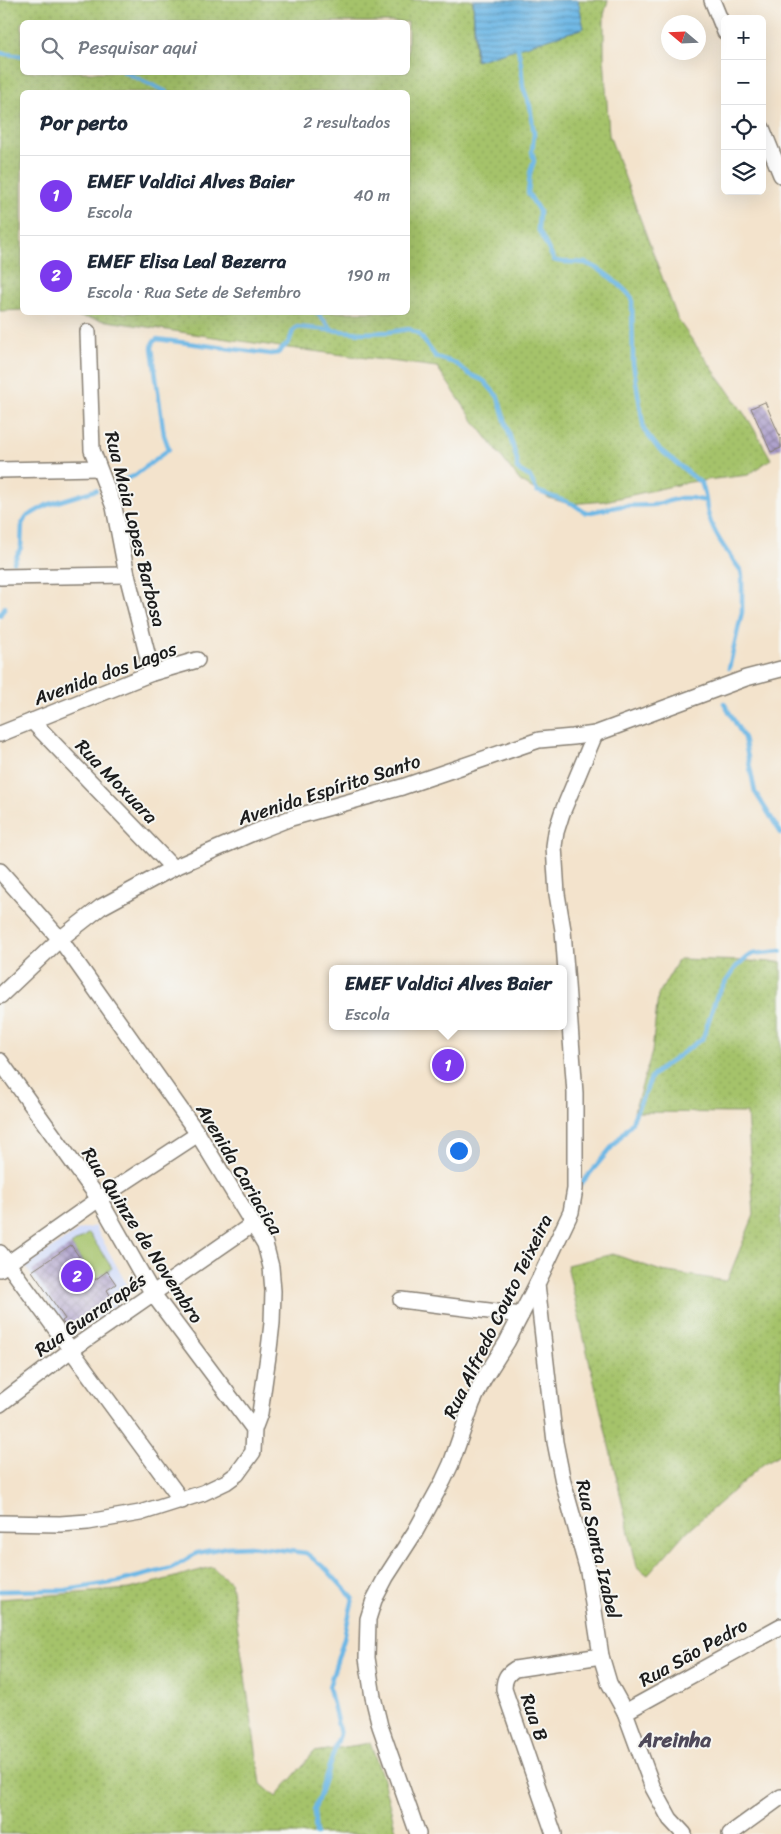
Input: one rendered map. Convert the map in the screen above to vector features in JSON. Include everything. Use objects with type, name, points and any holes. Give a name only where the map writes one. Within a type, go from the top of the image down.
[{"type":"street","points":[[712,0],[721,22]]},
{"type":"street","points":[[766,133],[776,147],[781,175]]},
{"type":"street","name":"Rua Maia Lopes Barbosa","points":[[88,332],[92,450],[114,507],[127,575],[152,674]]},
{"type":"street","points":[[0,470],[98,468]]},
{"type":"street","points":[[0,576],[127,575]]},
{"type":"street","name":"Avenida dos Lagos","points":[[0,734],[152,674],[197,660]]},
{"type":"street","name":"Avenida Espírito Santo","points":[[0,996],[60,939],[112,900],[173,868],[271,825],[402,787],[539,740],[594,734],[746,678],[781,668]]},
{"type":"street","name":"Rua Moxuara","points":[[32,721],[173,868]]},
{"type":"street","name":"Rua Alfredo Couto Teixeira","points":[[565,965],[563,930],[557,894],[554,846],[562,813],[594,734]]},
{"type":"street","name":"Avenida Cariacica","points":[[0,871],[60,939],[198,1134],[265,1244],[271,1267],[273,1292],[272,1323],[260,1413],[254,1429],[252,1452],[237,1474],[226,1482],[182,1501],[140,1513],[88,1522],[60,1524],[0,1523]]},
{"type":"street","name":"Rua Alfredo Couto Teixeira","points":[[418,1834],[380,1726],[373,1697],[367,1658],[368,1620],[374,1600],[386,1577],[415,1532],[443,1482],[480,1388],[521,1315],[567,1222],[575,1189],[574,1093],[567,989]]},
{"type":"street","name":"Rua Quinze de Novembro","points":[[0,1061],[99,1199],[153,1294],[254,1429]]},
{"type":"street","points":[[182,1501],[71,1350],[2,1262],[198,1134]]},
{"type":"street","name":"Rua Guararapés","points":[[0,1404],[71,1350],[253,1224]]},
{"type":"street","name":"Rua Santa Izabel","points":[[537,1284],[555,1442],[565,1489],[588,1571],[601,1656],[609,1683],[625,1712],[657,1795],[670,1819],[684,1834]]},
{"type":"street","points":[[400,1300],[521,1315]]},
{"type":"street","name":"Rua São Pedro","points":[[625,1712],[781,1626]]},
{"type":"street","name":"Rua B","points":[[554,1834],[507,1698],[504,1682],[509,1672],[515,1669],[601,1656]]},
{"type":"street","points":[[730,1834],[781,1797]]},
{"type":"shaded area","points":[[95,1226],[127,1285],[118,1304],[71,1336],[25,1266],[79,1230]]},
{"type":"green space","points":[[0,0],[473,0],[475,60],[583,28],[578,0],[608,0],[604,15],[604,55],[609,135],[678,320],[750,422],[771,459],[748,475],[690,482],[605,501],[569,504],[549,498],[520,481],[474,421],[437,367],[281,347],[67,315],[410,315],[410,90],[20,90],[20,310],[0,311]]},
{"type":"green space","points":[[679,959],[781,962],[781,1453],[762,1465],[683,1535],[648,1575],[637,1567],[567,1265],[613,1254],[661,1271],[727,1281],[754,1215],[747,1113],[634,1112],[652,1052],[658,995]]},
{"type":"green space","points":[[89,1233],[112,1268],[95,1280],[71,1245]]},
{"type":"green space","points":[[212,1567],[231,1583],[261,1784],[276,1797],[314,1752],[370,1743],[382,1776],[397,1834],[0,1834],[0,1599],[130,1589]]},
{"type":"water","points":[[473,0],[578,0],[584,28],[476,61]]},
{"type":"building","points":[[765,402],[781,439],[781,448],[771,452],[751,408]]},
{"type":"building","points":[[71,1245],[95,1280],[107,1271],[116,1284],[107,1290],[113,1300],[69,1332],[62,1321],[65,1319],[32,1271]]},
{"type":"waterway","points":[[517,43],[523,87],[530,106],[534,134],[532,151],[534,161],[530,173],[528,193],[539,211],[538,229],[554,260],[581,262],[591,265],[623,288],[632,298],[633,363],[644,430],[658,448],[701,483],[708,513],[715,531],[741,571],[742,612],[729,668]]},
{"type":"waterway","points":[[0,53],[20,56]]},
{"type":"waterway","points":[[130,75],[163,90]]},
{"type":"waterway","points":[[319,315],[333,330]]},
{"type":"waterway","points":[[112,484],[134,476],[169,449],[164,435],[152,348],[153,342],[157,339],[271,354],[278,353],[289,342],[293,331],[297,327],[363,333],[409,329],[419,334],[436,357],[455,363],[469,374],[484,381],[498,397],[517,460],[517,469],[530,477],[537,491],[573,504],[586,513],[621,506],[653,505],[681,498],[706,501]]},
{"type":"waterway","points":[[14,562],[21,547],[22,524],[26,517],[47,505],[96,490]]},
{"type":"waterway","points":[[0,615],[5,607]]},
{"type":"waterway","points":[[724,703],[744,738],[755,792],[781,833]]},
{"type":"waterway","points":[[581,1184],[631,1124],[652,1076],[703,1038],[717,995],[736,967],[753,954],[781,951]]},
{"type":"waterway","points":[[0,1591],[66,1590],[117,1582],[172,1568],[197,1553],[227,1547],[250,1546],[306,1553],[326,1569],[353,1598],[344,1638],[329,1687],[340,1734],[314,1811],[316,1834]]},
{"type":"place","name":"EMEF Valdici Alves Baier","points":[[448,1065]]},
{"type":"place","name":"EMEF Elisa Leal Bezerra","points":[[77,1276]]},
{"type":"district","name":"Areinha","points":[[675,1740]]}]
